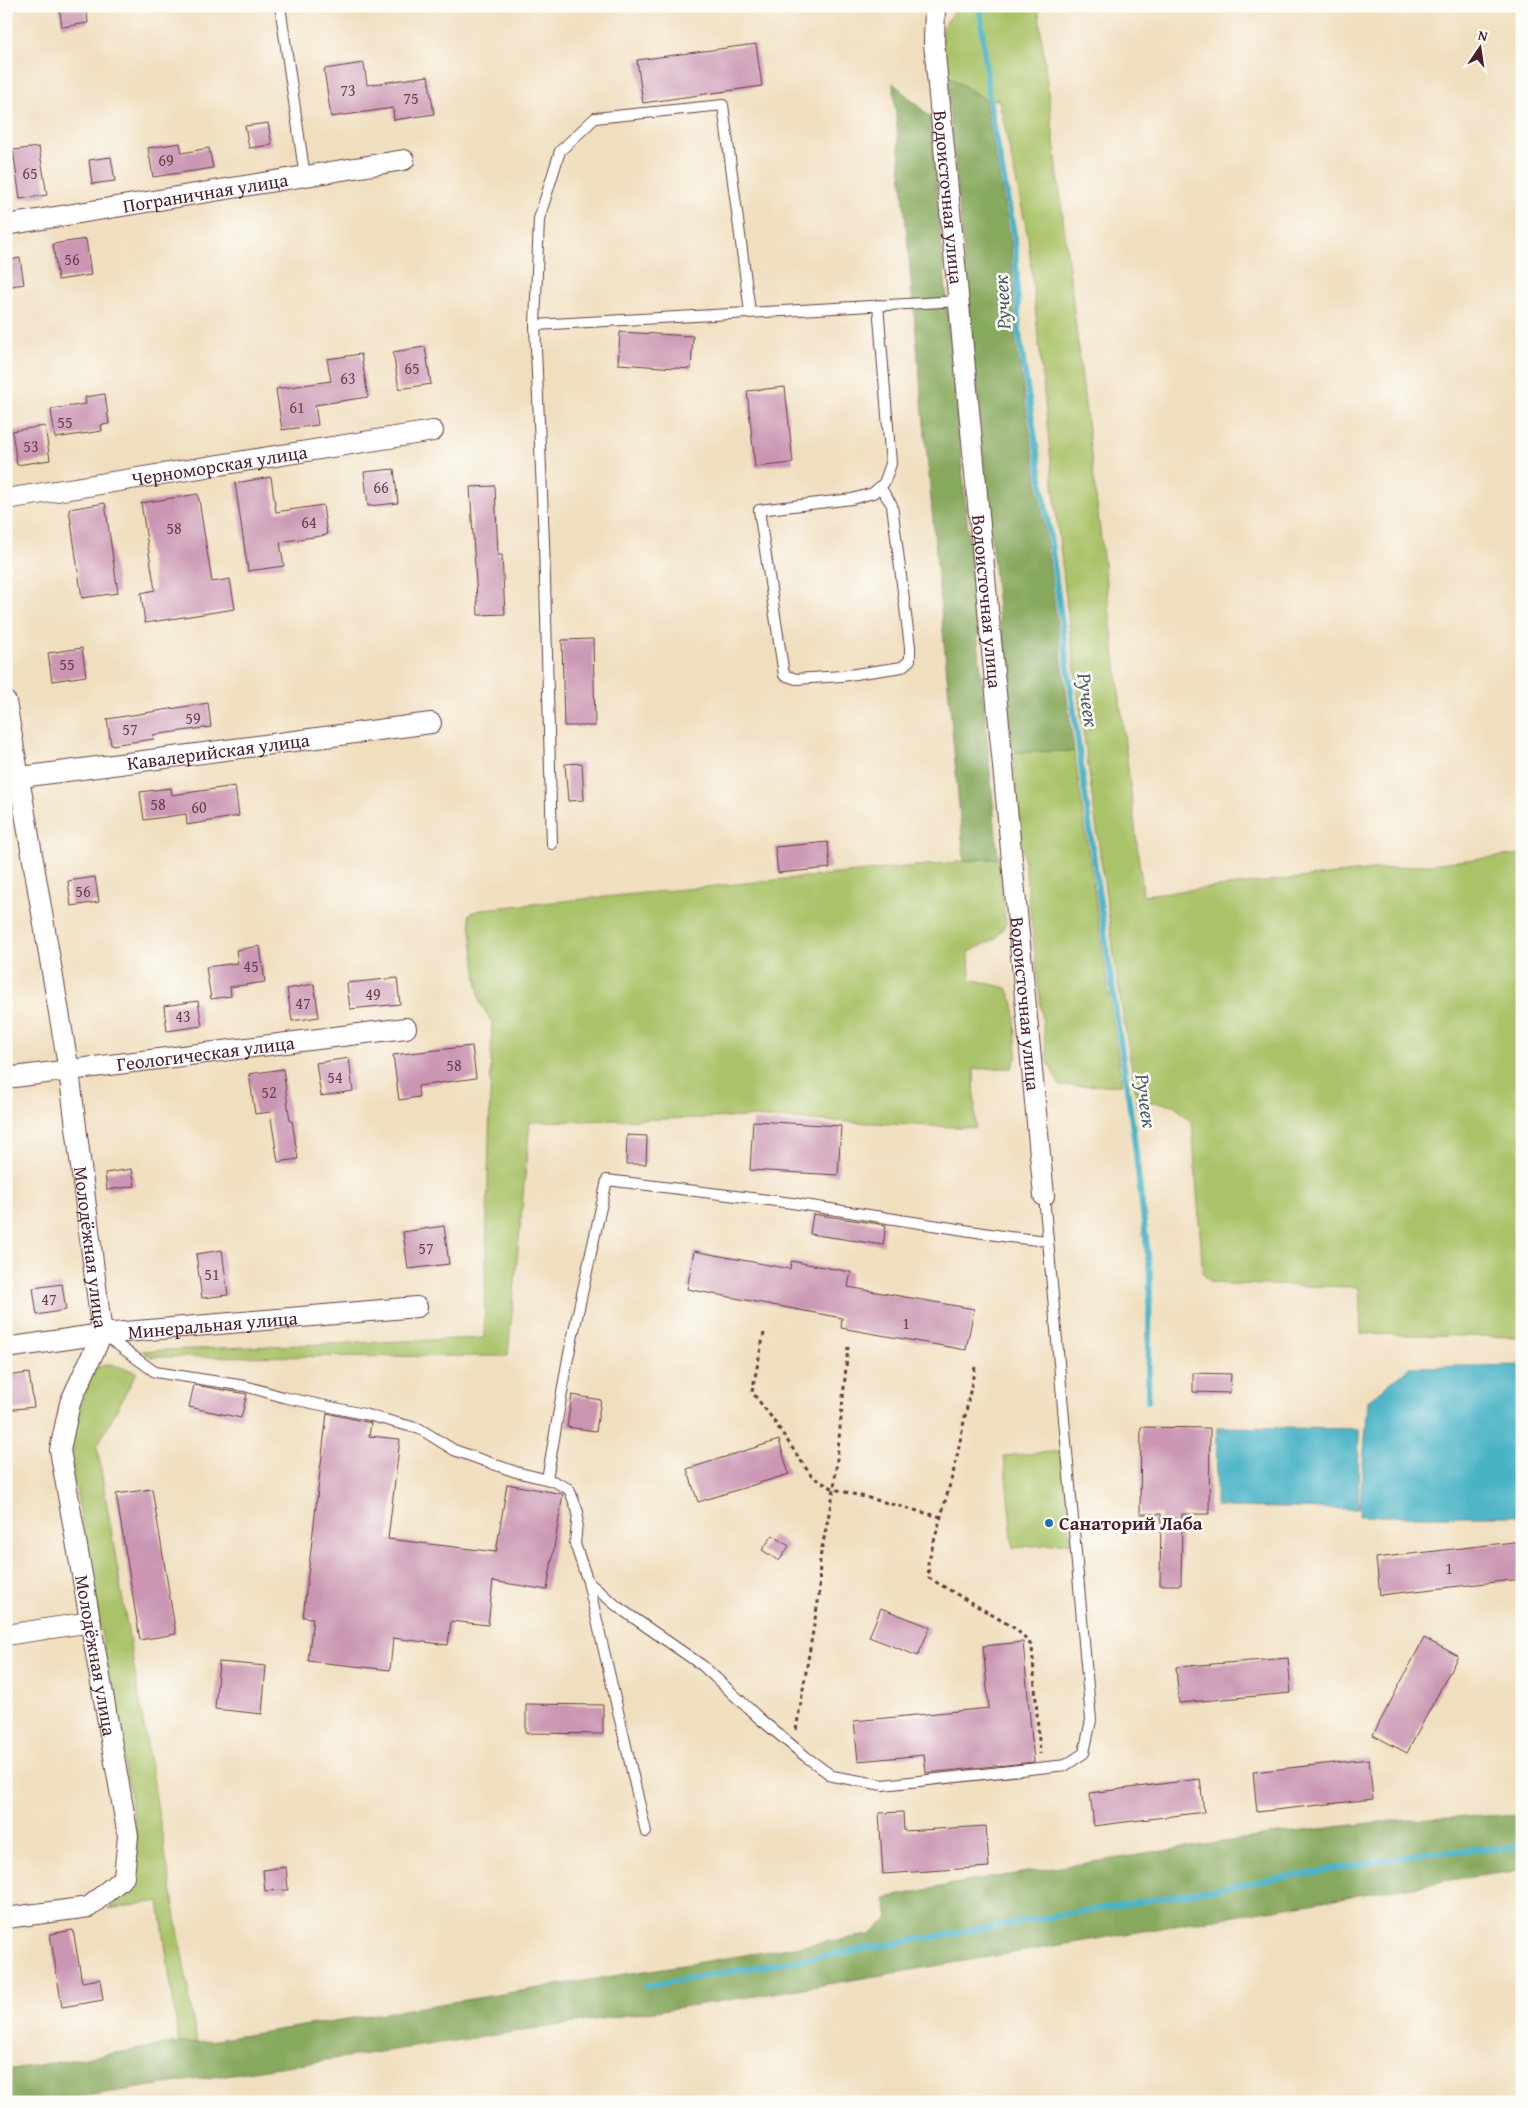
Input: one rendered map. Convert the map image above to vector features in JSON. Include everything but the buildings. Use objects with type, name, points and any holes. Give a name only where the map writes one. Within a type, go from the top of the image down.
[{"type":"street","name":"Водоисточная улица","points":[[935,6],[934,43],[1044,1196]]},
{"type":"street","name":"Пограничная улица","points":[[6,225],[404,160]]},
{"type":"street","name":"Черноморская улица","points":[[6,499],[433,431]]},
{"type":"street","name":"Молодёжная улица","points":[[6,702],[13,778],[69,1071],[102,1334],[70,1403],[60,1450],[67,1500],[91,1622],[128,1836],[124,1877],[89,1906],[6,1918]]},
{"type":"street","name":"Кавалерийская улица","points":[[13,778],[431,723]]},
{"type":"street","name":"Геологическая улица","points":[[6,1078],[406,1028]]},
{"type":"street","name":"Минеральная улица","points":[[6,1348],[102,1334],[417,1307]]},
{"type":"street","points":[[6,1635],[91,1622]]},
{"type":"lane","points":[[280,6],[305,177]]},
{"type":"lane","points":[[552,844],[544,542],[535,325],[539,218],[560,151],[595,118],[723,105],[750,312]]},
{"type":"lane","points":[[535,325],[959,300]]},
{"type":"lane","points":[[878,305],[891,464],[884,483],[873,493],[852,499],[759,510],[784,675],[796,679],[842,676],[902,667],[910,660],[892,505],[880,487]]},
{"type":"lane","points":[[547,1479],[568,1358],[607,1180],[792,1203],[1009,1237],[1048,1241]]},
{"type":"lane","points":[[588,1582],[618,1607],[703,1666],[760,1720],[832,1776],[882,1786],[1066,1765],[1084,1752],[1091,1720],[1044,1196]]},
{"type":"lane","points":[[102,1334],[155,1372],[245,1386],[283,1397],[364,1414],[420,1429],[454,1450],[516,1472],[547,1479],[569,1489],[578,1512],[575,1544],[588,1582],[646,1832]]},
{"type":"path","points":[[764,1334],[752,1392],[812,1477],[834,1488],[941,1517]]},
{"type":"path","points":[[793,1745],[818,1596],[820,1558],[834,1488],[848,1347]]},
{"type":"path","points":[[975,1367],[955,1466],[928,1563],[929,1578],[1016,1629],[1032,1646],[1041,1767]]},
{"type":"green space","points":[[1038,6],[1143,895],[1522,854],[1522,1337],[1361,1334],[1359,1287],[1224,1284],[1211,1282],[1203,1274],[1192,1123],[1174,1105],[1153,1102],[1138,1107],[1118,984],[1072,649],[1028,237],[999,100],[985,99],[946,75],[942,28],[958,7]]},
{"type":"green space","points":[[946,75],[985,99],[1011,241],[1015,336],[1046,538],[1074,751],[1012,752]]},
{"type":"green space","points":[[893,83],[930,117],[998,858],[964,861]]},
{"type":"green space","points":[[1074,751],[1122,1085],[1060,1086],[1047,1060],[1012,752]]},
{"type":"green space","points":[[998,858],[1006,924],[995,939],[969,952],[970,979],[1007,988],[1014,1004],[1017,1055],[1012,1068],[974,1069],[975,1128],[746,1117],[530,1122],[508,1356],[151,1357],[142,1351],[484,1338],[492,1022],[480,1003],[469,914],[483,909]]},
{"type":"green space","points":[[110,1364],[137,1372],[97,1446],[197,2043],[179,2043],[159,1901],[108,1909],[125,1890],[134,1874],[137,1856],[136,1831],[69,1449],[77,1408],[91,1369]]},
{"type":"green space","points":[[1062,1451],[1071,1542],[1013,1548],[1004,1456]]},
{"type":"green space","points":[[1522,1814],[1522,1870],[1436,1882],[762,1995],[45,2102],[6,2102],[6,2070],[179,2043],[197,2043],[869,1935],[889,1918],[885,1898],[970,1881],[1262,1836],[1377,1822]]},
{"type":"water","points":[[1522,1365],[1522,1516],[1359,1516],[1368,1401],[1410,1367]]},
{"type":"water","points":[[1217,1427],[1359,1429],[1358,1509],[1216,1507]]},
{"type":"waterway","name":"Ручеек","points":[[980,6],[989,100],[1015,239],[1019,334],[1050,536],[1133,1129],[1150,1273],[1148,1401]]},
{"type":"waterway","points":[[646,1986],[1427,1853],[1522,1847]]},
{"type":"place","name":"Санаторий Лаба","points":[[1049,1523]]}]
